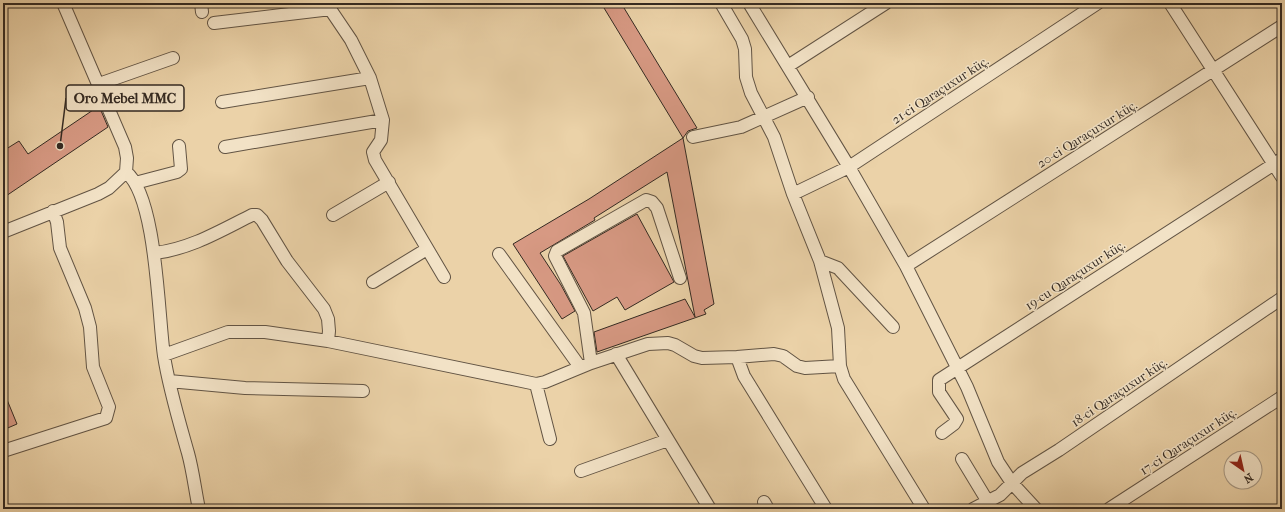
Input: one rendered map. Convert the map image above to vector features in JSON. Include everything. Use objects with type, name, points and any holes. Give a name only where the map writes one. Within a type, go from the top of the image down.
[{"type":"street","points":[[3,232],[98,194],[109,188],[126,172],[127,158],[125,147],[63,3]]},
{"type":"street","points":[[721,3],[742,39],[745,49],[746,78],[751,93],[774,137],[793,194],[820,261],[838,328],[840,366],[852,394],[924,509]]},
{"type":"street","points":[[749,3],[808,97],[906,266],[957,367],[998,462],[1012,483],[1036,509]]},
{"type":"street","points":[[788,66],[886,3]]},
{"type":"street","name":"21-ci Qaraçuxur küç.","points":[[793,194],[849,167],[1098,3]]},
{"type":"street","points":[[1170,3],[1212,71],[1278,162],[1282,177]]},
{"type":"street","points":[[214,23],[329,6],[351,40],[370,78],[383,120],[381,140],[373,152],[375,160],[444,277]]},
{"type":"street","name":"20-ci Qaraçuxur küç.","points":[[906,266],[1282,26]]},
{"type":"street","points":[[99,84],[173,58]]},
{"type":"street","points":[[222,102],[370,78]]},
{"type":"street","points":[[694,137],[741,127],[808,97]]},
{"type":"street","points":[[225,146],[383,120]]},
{"type":"street","points":[[135,183],[177,172],[181,169],[179,146]]},
{"type":"street","name":"19-cu Qaraçuxur küç.","points":[[942,433],[954,424],[957,419],[939,392],[939,380],[1278,162]]},
{"type":"street","points":[[126,172],[131,176],[135,183],[145,206],[155,253],[164,355],[169,381],[188,455],[199,509]]},
{"type":"street","points":[[334,215],[389,182]]},
{"type":"street","points":[[586,365],[584,313],[555,256],[557,251],[646,200],[652,202],[657,208],[680,278]]},
{"type":"street","points":[[3,451],[106,418],[109,412],[109,407],[93,367],[90,327],[85,308],[60,248],[57,222],[53,211]]},
{"type":"street","points":[[155,253],[174,251],[191,245],[252,215],[257,215],[262,220],[287,261],[324,309],[328,320],[328,341]]},
{"type":"street","points":[[373,282],[427,248]]},
{"type":"street","points":[[499,254],[586,365]]},
{"type":"street","points":[[820,261],[838,268],[893,327]]},
{"type":"street","name":"18-ci Qaraçuxur küç.","points":[[973,509],[1000,495],[1022,473],[1036,463],[1059,450],[1282,298]]},
{"type":"street","points":[[164,355],[228,332],[265,332],[328,341],[536,384],[545,382],[616,354],[648,344],[668,343],[675,345],[694,356],[737,358],[774,354],[783,356],[797,366],[805,368],[840,366]]},
{"type":"street","points":[[616,354],[710,509]]},
{"type":"street","points":[[737,358],[744,376],[826,509]]},
{"type":"street","points":[[169,381],[245,388],[363,391]]},
{"type":"street","points":[[536,384],[550,439]]},
{"type":"street","name":"17-ci Qaraçuxur küç.","points":[[1109,509],[1282,397]]},
{"type":"street","points":[[581,471],[668,440]]},
{"type":"street","points":[[962,459],[988,502]]},
{"type":"building","points":[[601,3],[621,3],[697,128],[688,131],[683,138]]},
{"type":"building","points":[[99,106],[108,127],[3,198],[3,151],[19,141],[28,154]]},
{"type":"building","points":[[683,138],[714,304],[704,310],[706,314],[597,352],[594,332],[685,299],[695,317],[667,172],[594,218],[595,220],[540,253],[561,285],[575,311],[562,319],[513,244],[589,199]]},
{"type":"building","points":[[637,214],[674,282],[625,310],[617,297],[593,311],[563,256]]},
{"type":"building","points":[[3,390],[17,424],[3,430]]},
{"type":"place","name":"Oro Mebel MMC","points":[[60,146]]}]
